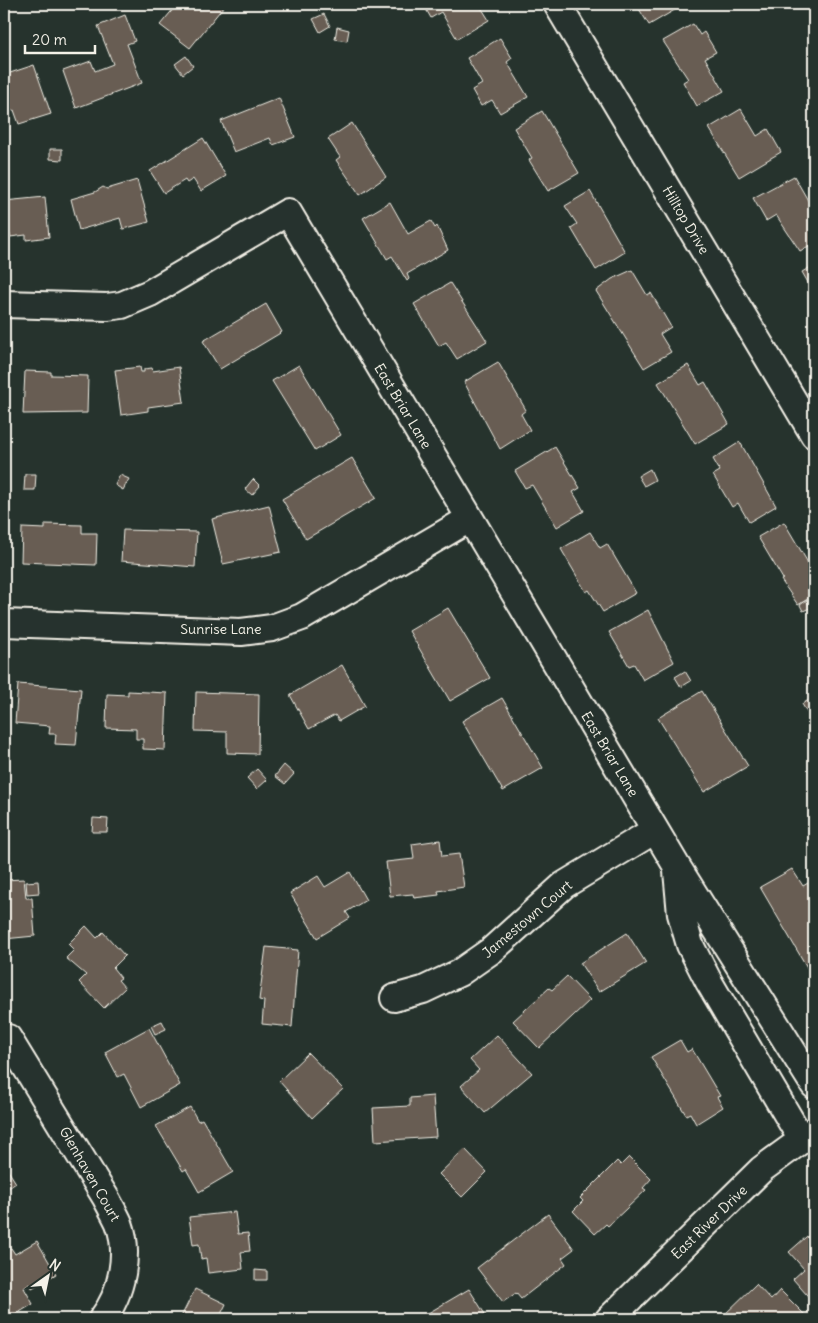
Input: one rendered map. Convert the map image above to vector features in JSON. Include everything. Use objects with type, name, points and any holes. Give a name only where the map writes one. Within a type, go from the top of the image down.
[{"type":"street","name":"Hilltop Drive","points":[[557,4],[814,435]]},
{"type":"street","name":"East Briar Lane","points":[[4,304],[107,307],[122,305],[150,293],[288,212],[676,866],[814,1085]]},
{"type":"street","name":"Sunrise Lane","points":[[4,623],[241,632],[272,628],[302,617],[469,519]]},
{"type":"street","name":"Jamestown Court","points":[[394,998],[423,990],[459,973],[492,950],[564,884],[655,830]]},
{"type":"street","name":"East Briar Lane","points":[[676,866],[681,914],[690,946],[709,982],[808,1135]]},
{"type":"street","name":"Glenhaven Court","points":[[8,1038],[106,1198],[119,1224],[125,1258],[119,1287],[102,1319]]},
{"type":"street","name":"East River Drive","points":[[609,1319],[762,1170],[808,1135]]},
{"type":"building","points":[[172,4],[221,4],[224,6],[190,48],[160,25],[175,7]]},
{"type":"building","points":[[423,4],[479,4],[489,20],[457,39],[441,12],[431,18]]},
{"type":"building","points":[[636,4],[685,4],[649,25]]},
{"type":"building","points":[[740,4],[754,4],[742,9]]},
{"type":"building","points":[[324,14],[330,26],[320,32],[313,19]]},
{"type":"building","points":[[125,15],[135,41],[127,44],[142,83],[76,108],[63,71],[91,61],[95,71],[113,64],[98,26]]},
{"type":"building","points":[[693,24],[700,35],[704,32],[716,52],[705,58],[724,91],[697,106],[683,82],[688,79],[663,41]]},
{"type":"building","points":[[337,27],[349,30],[347,41],[335,39]]},
{"type":"building","points":[[500,38],[512,58],[507,62],[528,97],[500,113],[492,100],[481,106],[472,90],[482,84],[467,58]]},
{"type":"building","points":[[186,56],[193,66],[183,74],[175,64]]},
{"type":"building","points":[[34,65],[51,114],[19,124],[14,110],[4,113],[4,75]]},
{"type":"building","points":[[279,98],[295,137],[273,145],[270,138],[234,152],[221,121]]},
{"type":"building","points":[[741,109],[757,136],[768,129],[781,152],[739,177],[709,128]]},
{"type":"building","points":[[542,111],[579,173],[548,191],[529,160],[532,158],[514,128]]},
{"type":"building","points":[[352,123],[386,177],[360,195],[336,160],[340,157],[328,139]]},
{"type":"building","points":[[203,138],[226,176],[201,191],[193,179],[187,183],[185,180],[164,193],[150,171]]},
{"type":"building","points":[[50,149],[62,149],[62,160],[50,159]]},
{"type":"building","points":[[794,176],[814,211],[814,243],[800,251],[776,215],[766,221],[753,198]]},
{"type":"building","points":[[137,180],[149,222],[123,229],[120,218],[79,230],[71,199],[95,192],[103,187],[107,189]]},
{"type":"building","points":[[590,191],[625,252],[596,270],[571,228],[577,224],[565,206]]},
{"type":"building","points":[[45,197],[49,237],[26,240],[26,235],[10,237],[10,234],[4,234],[4,201]]},
{"type":"building","points":[[390,202],[408,234],[431,221],[435,228],[437,226],[448,250],[407,274],[409,279],[407,281],[392,256],[387,259],[363,218]]},
{"type":"building","points":[[814,265],[814,293],[802,272]]},
{"type":"building","points":[[632,270],[647,295],[651,293],[671,327],[660,334],[671,352],[644,368],[596,291],[612,279]]},
{"type":"building","points":[[450,283],[487,341],[457,359],[446,342],[439,346],[414,304]]},
{"type":"building","points":[[266,304],[282,332],[220,369],[203,341]]},
{"type":"building","points":[[498,362],[526,410],[521,414],[530,430],[500,449],[464,382]]},
{"type":"building","points":[[299,365],[341,435],[315,451],[272,381]]},
{"type":"building","points":[[688,365],[700,385],[705,382],[729,424],[695,444],[658,383]]},
{"type":"building","points":[[140,367],[141,372],[144,372],[144,369],[152,368],[153,371],[179,367],[184,402],[148,407],[148,411],[121,415],[115,370]]},
{"type":"building","points":[[25,371],[51,372],[51,375],[88,376],[87,413],[23,414]]},
{"type":"building","points":[[740,442],[776,506],[749,522],[738,503],[732,507],[713,475],[720,471],[713,459]]},
{"type":"building","points":[[555,447],[580,488],[573,492],[584,511],[557,527],[532,485],[525,488],[515,471]]},
{"type":"building","points":[[352,458],[376,498],[306,539],[282,499]]},
{"type":"building","points":[[650,469],[655,480],[644,486],[638,476]]},
{"type":"building","points":[[25,474],[36,474],[35,490],[24,490]]},
{"type":"building","points":[[120,475],[129,479],[123,490],[115,485]]},
{"type":"building","points":[[253,479],[260,486],[252,495],[245,489]]},
{"type":"building","points":[[269,505],[281,552],[223,564],[212,519]]},
{"type":"building","points":[[784,522],[814,573],[814,595],[798,605],[781,580],[783,579],[758,537]]},
{"type":"building","points":[[45,524],[82,525],[82,533],[97,533],[96,565],[21,562],[22,528],[45,529]]},
{"type":"building","points":[[123,530],[197,532],[195,567],[121,561]]},
{"type":"building","points":[[590,532],[600,548],[607,544],[636,593],[603,612],[589,590],[586,592],[561,549]]},
{"type":"building","points":[[807,600],[810,608],[803,611],[800,605]]},
{"type":"building","points":[[448,608],[490,678],[450,701],[409,631]]},
{"type":"building","points":[[648,610],[674,662],[643,680],[634,664],[629,666],[609,632]]},
{"type":"building","points":[[342,665],[365,706],[339,721],[335,715],[309,729],[290,695]]},
{"type":"building","points":[[685,671],[691,681],[681,687],[675,677]]},
{"type":"building","points":[[18,684],[81,689],[76,745],[55,744],[56,734],[49,734],[50,726],[15,723]]},
{"type":"building","points":[[128,691],[167,693],[165,750],[143,749],[143,739],[136,739],[136,729],[106,728],[107,694],[128,695]]},
{"type":"building","points":[[702,691],[748,766],[704,792],[658,718]]},
{"type":"building","points":[[196,692],[259,694],[258,754],[227,753],[227,732],[195,731]]},
{"type":"building","points":[[814,697],[814,724],[802,704]]},
{"type":"building","points":[[502,698],[543,768],[503,791],[462,721]]},
{"type":"building","points":[[284,765],[294,774],[285,784],[275,776]]},
{"type":"building","points":[[257,769],[267,780],[257,789],[247,778]]},
{"type":"building","points":[[93,818],[108,819],[107,832],[92,832]]},
{"type":"building","points":[[440,840],[442,856],[459,854],[464,887],[438,891],[439,895],[414,898],[413,894],[390,896],[386,862],[414,859],[412,844]]},
{"type":"building","points":[[792,869],[803,886],[808,883],[814,894],[814,966],[808,969],[760,887]]},
{"type":"building","points":[[350,872],[366,900],[346,912],[350,918],[317,938],[290,893],[318,876],[325,887]]},
{"type":"building","points":[[24,879],[26,898],[32,898],[35,936],[4,939],[4,880]]},
{"type":"building","points":[[38,881],[39,893],[27,894],[26,882]]},
{"type":"building","points":[[86,926],[97,938],[103,932],[125,956],[113,968],[121,978],[118,980],[125,988],[104,1008],[79,982],[86,975],[66,958],[74,950],[68,944]]},
{"type":"building","points":[[627,933],[646,963],[599,992],[580,963]]},
{"type":"building","points":[[266,947],[298,950],[292,1027],[262,1024],[264,1001],[259,1000]]},
{"type":"building","points":[[567,976],[590,1000],[539,1048],[513,1021],[549,988],[552,990]]},
{"type":"building","points":[[162,1021],[166,1029],[155,1034],[151,1026]]},
{"type":"building","points":[[149,1028],[180,1085],[141,1107],[124,1074],[118,1077],[105,1052]]},
{"type":"building","points":[[497,1035],[532,1073],[485,1113],[461,1086],[479,1070],[470,1060]]},
{"type":"building","points":[[680,1040],[687,1052],[692,1049],[720,1096],[717,1097],[723,1107],[696,1124],[690,1113],[686,1115],[651,1057]]},
{"type":"building","points":[[308,1053],[343,1089],[312,1118],[279,1081]]},
{"type":"building","points":[[433,1096],[436,1137],[375,1141],[373,1108],[410,1106],[410,1098]]},
{"type":"building","points":[[190,1107],[198,1121],[202,1119],[233,1172],[199,1192],[186,1169],[183,1171],[156,1126]]},
{"type":"building","points":[[465,1149],[487,1172],[462,1197],[439,1174]]},
{"type":"building","points":[[629,1157],[651,1179],[643,1188],[646,1190],[608,1226],[606,1224],[595,1234],[573,1211],[583,1201],[580,1198],[617,1161],[621,1165]]},
{"type":"building","points":[[4,1164],[16,1183],[4,1191]]},
{"type":"building","points":[[235,1212],[238,1234],[248,1233],[250,1251],[241,1252],[243,1269],[208,1273],[206,1258],[201,1259],[199,1244],[193,1245],[189,1217]]},
{"type":"building","points":[[548,1214],[574,1249],[562,1258],[566,1264],[521,1299],[516,1293],[503,1302],[477,1268]]},
{"type":"building","points":[[814,1230],[814,1303],[793,1279],[804,1269],[789,1252]]},
{"type":"building","points":[[37,1241],[56,1274],[32,1288],[30,1284],[24,1288],[33,1304],[8,1319],[4,1319],[4,1252],[11,1248],[15,1254]]},
{"type":"building","points":[[255,1270],[267,1271],[267,1280],[255,1280]]},
{"type":"building","points":[[756,1284],[771,1300],[780,1290],[809,1319],[720,1319]]},
{"type":"building","points":[[195,1289],[226,1304],[221,1314],[231,1319],[180,1319]]},
{"type":"building","points":[[469,1289],[488,1319],[418,1319]]}]
